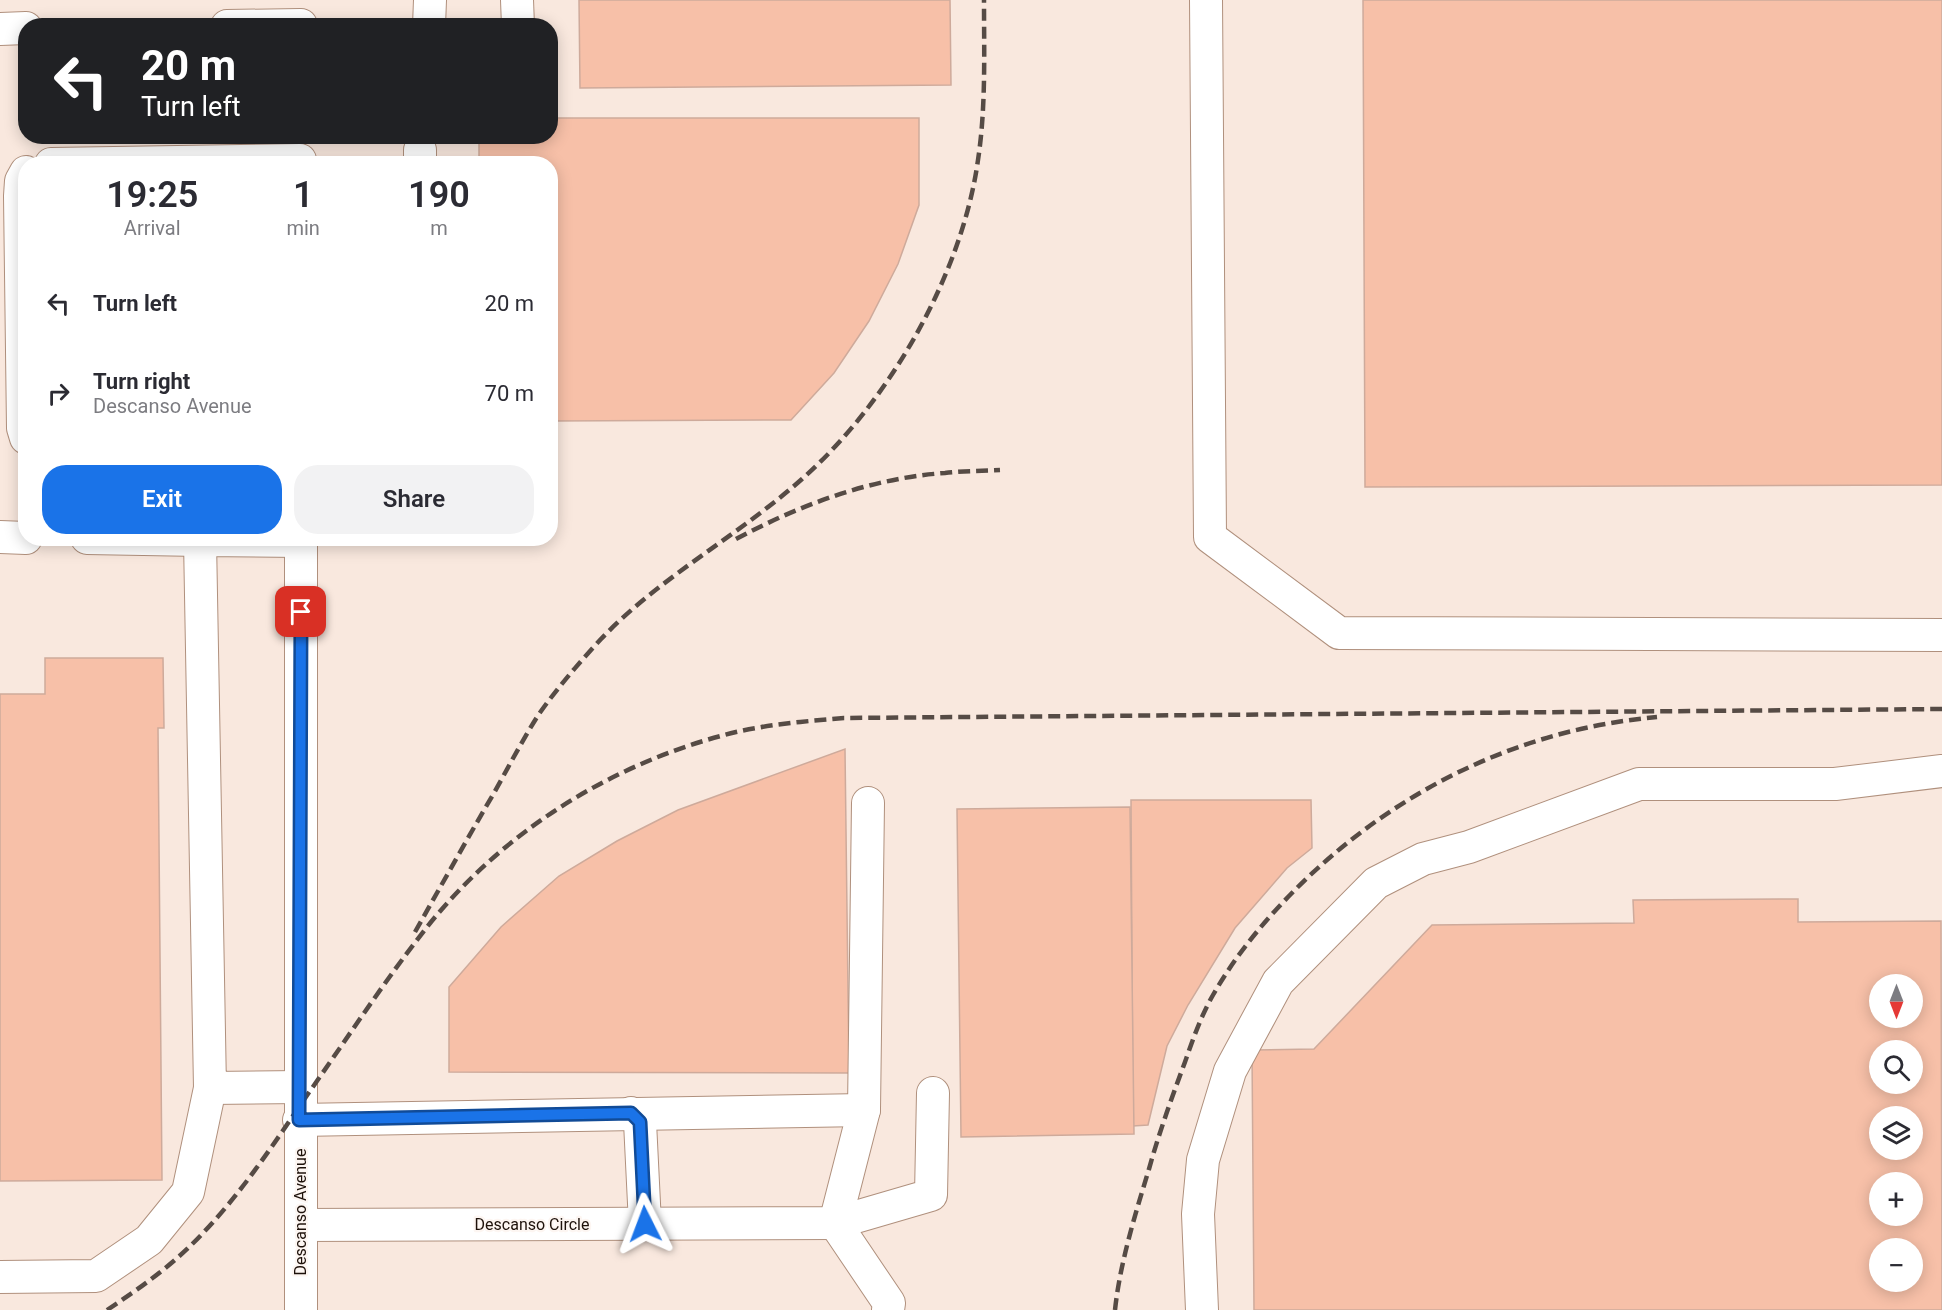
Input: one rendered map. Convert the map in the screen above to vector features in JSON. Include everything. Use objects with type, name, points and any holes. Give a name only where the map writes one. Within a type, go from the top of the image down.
[{"type":"street","points":[[429,18],[430,0]]},
{"type":"street","points":[[517,0],[518,18]]},
{"type":"street","points":[[1206,0],[1210,537],[1339,633],[1942,635]]},
{"type":"street","points":[[0,29],[18,28]]},
{"type":"street","points":[[244,156],[300,153]]},
{"type":"street","points":[[0,537],[18,538]]},
{"type":"street","points":[[0,1277],[96,1276],[149,1240],[188,1192],[210,1089],[200,546]]},
{"type":"street","name":"Descanso Avenue","points":[[300,1310],[301,546]]},
{"type":"street","points":[[1202,1310],[1198,1214],[1203,1161],[1230,1071],[1278,982],[1376,883],[1423,859],[1469,847],[1639,784],[1835,784],[1942,771]]},
{"type":"street","points":[[868,803],[864,1110],[836,1223],[889,1303],[888,1310]]},
{"type":"street","points":[[210,1089],[300,1087]]},
{"type":"street","name":"Descanso Circle","points":[[300,1225],[836,1223],[931,1195],[933,1093]]},
{"type":"street","points":[[299,1120],[864,1110]]},
{"type":"street","points":[[631,1113],[640,1122],[645,1224]]},
{"type":"shaded area","points":[[0,0],[1942,0],[1942,1310],[0,1310]]},
{"type":"building","points":[[579,0],[950,0],[951,85],[580,88]]},
{"type":"building","points":[[1363,0],[1942,0],[1942,485],[1365,487]]},
{"type":"building","points":[[558,118],[919,118],[919,205],[898,264],[869,321],[834,373],[791,420],[558,421],[558,156],[479,156],[479,144],[558,144]]},
{"type":"building","points":[[45,658],[163,658],[164,728],[158,728],[162,1180],[0,1181],[0,694],[45,694]]},
{"type":"building","points":[[845,749],[849,1073],[449,1072],[449,987],[501,927],[559,876],[617,841],[678,810]]},
{"type":"building","points":[[1131,800],[1311,800],[1312,848],[1287,868],[1235,928],[1188,1005],[1167,1046],[1148,1125],[1133,1126]]},
{"type":"building","points":[[1130,807],[1134,1134],[961,1137],[957,809]]},
{"type":"building","points":[[1798,899],[1798,922],[1941,921],[1942,1310],[1254,1310],[1252,1050],[1314,1049],[1432,925],[1634,923],[1633,900]]},
{"type":"railway","points":[[415,932],[533,723],[569,675],[601,639],[648,596],[802,479],[834,448],[892,375],[917,334],[938,291],[956,248],[969,204],[978,160],[982,120],[984,0]]},
{"type":"railway","points":[[736,539],[811,504],[863,487],[917,476],[1000,470]]},
{"type":"railway","points":[[107,1310],[170,1264],[218,1217],[260,1164],[369,1005],[431,922],[495,856],[568,802],[649,761],[692,745],[763,727],[844,718],[1942,709]]},
{"type":"railway","points":[[1115,1310],[1124,1257],[1138,1204],[1161,1129],[1198,1028],[1213,995],[1233,963],[1280,906],[1343,846],[1424,790],[1467,768],[1512,749],[1559,734],[1657,717]]},
{"type":"route","points":[[301,612],[299,1120],[631,1113],[640,1122],[645,1224]]}]
